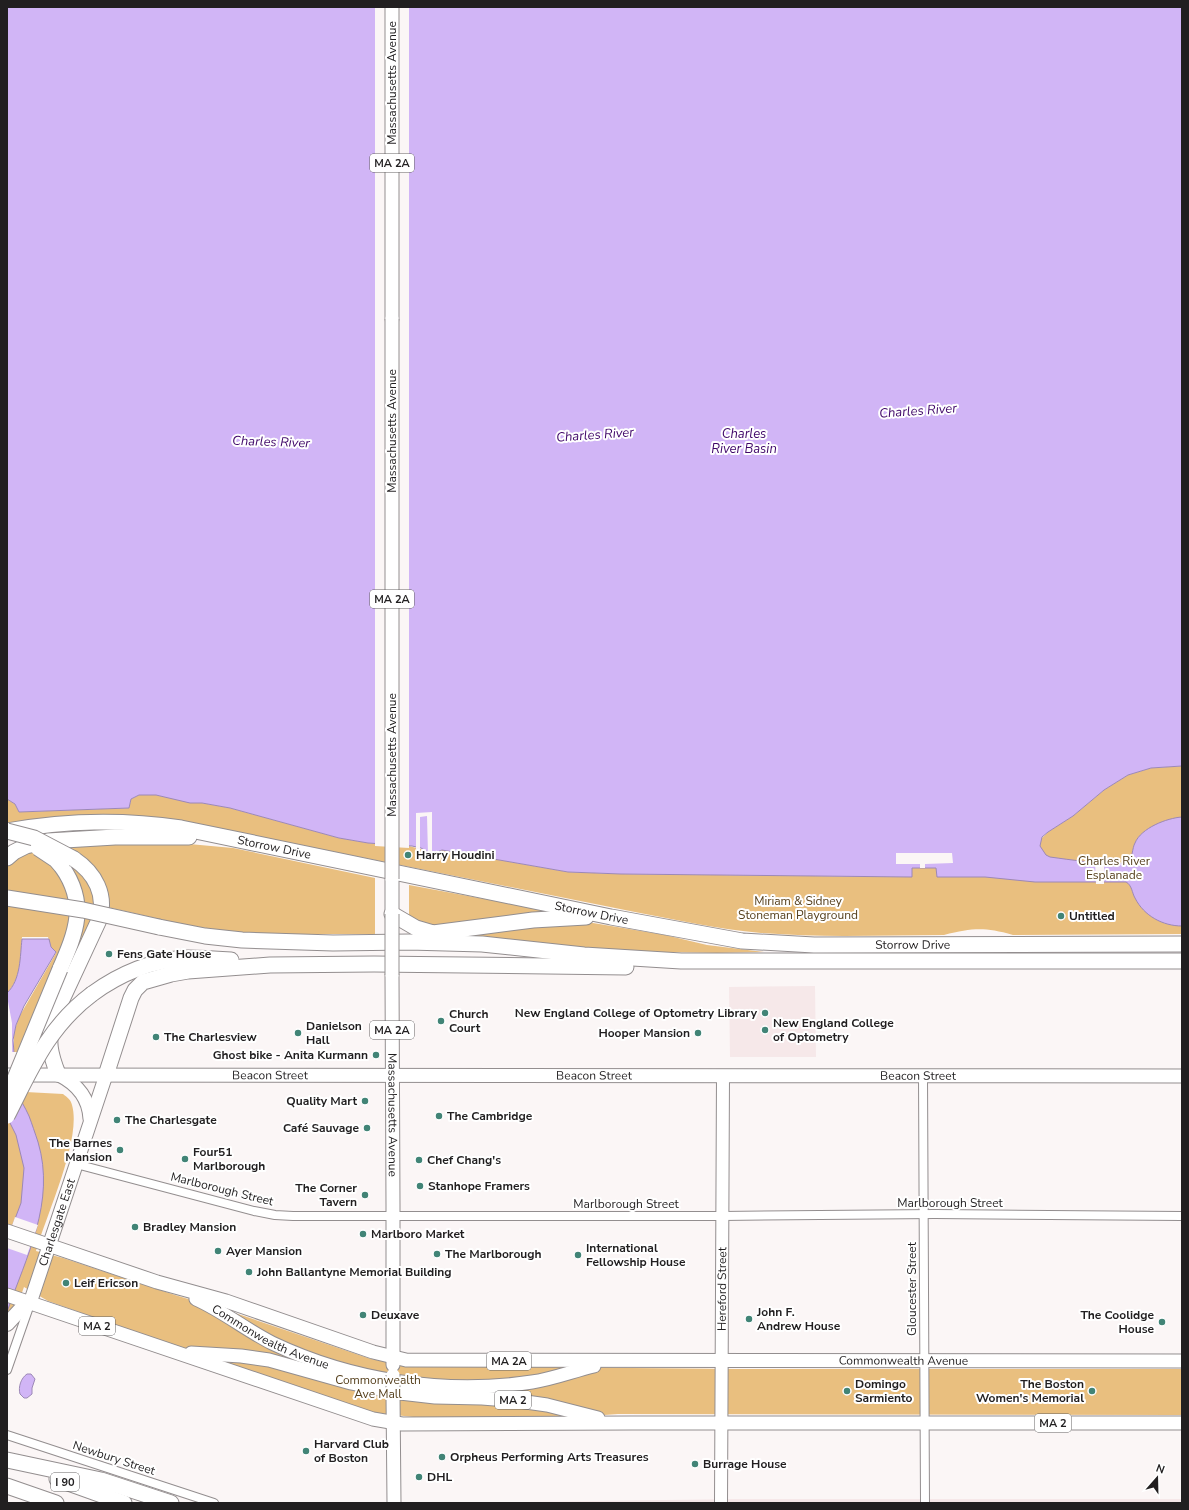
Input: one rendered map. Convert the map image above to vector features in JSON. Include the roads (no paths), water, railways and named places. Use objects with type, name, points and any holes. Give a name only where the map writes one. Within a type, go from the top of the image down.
[{"type":"highway","name":"Storrow Drive","points":[[7,832],[59,823],[108,821],[161,825],[228,836],[723,938],[760,943],[1182,944]]},
{"type":"highway","points":[[7,832],[41,849],[56,860],[88,871],[98,884],[100,893],[101,910],[99,920],[53,1019],[50,1031],[50,1054],[58,1074]]},
{"type":"highway","points":[[7,846],[20,842],[115,837],[228,836]]},
{"type":"highway","points":[[7,858],[20,848],[38,842]]},
{"type":"highway","points":[[7,1098],[74,936],[78,916],[77,900],[68,863]]},
{"type":"highway","name":"Storrow Drive","points":[[7,898],[83,910],[205,936],[242,940],[326,943],[482,944],[584,955],[710,962],[1182,961]]},
{"type":"highway","points":[[392,914],[416,928],[430,933],[550,919],[612,916]]},
{"type":"highway","points":[[7,1116],[38,1056],[51,1035],[69,1014],[92,994],[114,980],[134,971],[172,960],[202,958],[270,965]]},
{"type":"highway","points":[[106,1075],[131,998],[135,990],[143,982],[181,972],[270,965],[374,964],[661,967],[710,962]]},
{"type":"highway","points":[[10,1321],[20,1310],[30,1303]]},
{"type":"highway","points":[[7,1461],[101,1480],[171,1503]]},
{"type":"highway","name":"I 90","points":[[7,1461],[124,1503]]},
{"type":"highway","name":"I 90","points":[[7,1486],[56,1503]]},
{"type":"main road","name":"Massachusetts Avenue","points":[[392,7],[392,975],[394,1503]]},
{"type":"main road","points":[[58,1074],[79,1088],[86,1100],[90,1113],[90,1121]]},
{"type":"main road","name":"Beacon Street","points":[[7,1075],[1182,1076]]},
{"type":"main road","name":"Charlesgate East","points":[[30,1303],[106,1075]]},
{"type":"main road","name":"Hereford Street","points":[[721,1503],[723,1076]]},
{"type":"main road","name":"Commonwealth Avenue","points":[[7,1232],[157,1282],[236,1305],[393,1358],[416,1361],[1182,1361]]},
{"type":"main road","name":"Commonwealth Avenue","points":[[157,1282],[200,1300],[256,1335],[298,1355],[333,1367],[384,1379],[414,1384],[441,1386],[496,1386],[542,1380],[600,1365],[625,1361]]},
{"type":"main road","name":"Commonwealth Avenue","points":[[10,1296],[373,1419],[393,1423],[418,1425],[632,1423],[1182,1423]]},
{"type":"main road","name":"Commonwealth Avenue","points":[[163,1348],[184,1352],[259,1358],[351,1383],[400,1393],[425,1396],[524,1401],[597,1418],[632,1423]]},
{"type":"street","name":"Gloucester Street","points":[[923,1076],[924,1503]]},
{"type":"street","name":"Marlborough Street","points":[[76,1164],[275,1215],[722,1216],[924,1214],[1182,1216]]},
{"type":"street","name":"Charlesgate East","points":[[7,1370],[30,1303]]},
{"type":"street","name":"Newbury Street","points":[[7,1435],[214,1503]]},
{"type":"water","name":"Charles River Basin","points":[[7,7],[1182,7],[1182,766],[1151,768],[1128,775],[1104,790],[1073,816],[1048,832],[1042,837],[1040,846],[1046,855],[1050,857],[1090,862],[1124,863],[1129,861],[1138,838],[1149,828],[1169,819],[1182,817],[1182,926],[1175,926],[1161,922],[1149,915],[1143,910],[1134,896],[1131,887],[1126,882],[1035,882],[985,877],[937,877],[936,868],[912,868],[912,877],[621,874],[568,872],[442,850],[435,853],[412,846],[368,843],[339,838],[230,808],[202,803],[190,803],[156,795],[139,795],[131,799],[129,808],[19,812],[15,804],[7,799]]},
{"type":"water","points":[[22,939],[49,939],[51,947],[56,952],[24,1006],[16,1025],[13,1040],[17,1091],[29,1116],[38,1142],[43,1164],[43,1186],[41,1208],[30,1250],[7,1312],[7,1240],[21,1203],[24,1168],[16,1135],[7,1117],[7,993],[12,988],[17,975]]},
{"type":"water","points":[[27,1374],[31,1374],[35,1379],[32,1394],[27,1398],[24,1398],[19,1391],[22,1380]]},
{"type":"place","name":"Harry Houdini","points":[[408,855]]},
{"type":"place","name":"Untitled","points":[[1061,916]]},
{"type":"place","name":"Fens Gate House","points":[[109,954]]},
{"type":"place","name":"New England College of Optometry Library","points":[[765,1013]]},
{"type":"place","name":"Church Court","points":[[441,1021]]},
{"type":"place","name":"New England College of Optometry","points":[[765,1030]]},
{"type":"place","name":"Danielson Hall","points":[[298,1033]]},
{"type":"place","name":"Hooper Mansion","points":[[698,1033]]},
{"type":"place","name":"The Charlesview","points":[[156,1037]]},
{"type":"place","name":"Ghost bike - Anita Kurmann","points":[[376,1055]]},
{"type":"place","name":"Quality Mart","points":[[365,1101]]},
{"type":"place","name":"The Cambridge","points":[[439,1116]]},
{"type":"place","name":"The Charlesgate","points":[[117,1120]]},
{"type":"place","name":"Café Sauvage","points":[[367,1128]]},
{"type":"place","name":"The Barnes Mansion","points":[[120,1150]]},
{"type":"place","name":"Four51 Marlborough","points":[[185,1159]]},
{"type":"place","name":"Chef Chang's","points":[[419,1160]]},
{"type":"place","name":"Stanhope Framers","points":[[420,1186]]},
{"type":"place","name":"The Corner Tavern","points":[[365,1195]]},
{"type":"place","name":"Bradley Mansion","points":[[135,1227]]},
{"type":"place","name":"Marlboro Market","points":[[363,1234]]},
{"type":"place","name":"Ayer Mansion","points":[[218,1251]]},
{"type":"place","name":"The Marlborough","points":[[437,1254]]},
{"type":"place","name":"International Fellowship House","points":[[578,1255]]},
{"type":"place","name":"John Ballantyne Memorial Building","points":[[249,1272]]},
{"type":"place","name":"Leif Ericson","points":[[66,1283]]},
{"type":"place","name":"Deuxave","points":[[363,1315]]},
{"type":"place","name":"John F. Andrew House","points":[[749,1319]]},
{"type":"place","name":"The Coolidge House","points":[[1162,1322]]},
{"type":"place","name":"Domingo Sarmiento","points":[[847,1391]]},
{"type":"place","name":"The Boston Women's Memorial","points":[[1092,1391]]},
{"type":"place","name":"Harvard Club of Boston","points":[[306,1451]]},
{"type":"place","name":"Orpheus Performing Arts Treasures","points":[[442,1457]]},
{"type":"place","name":"Burrage House","points":[[695,1464]]},
{"type":"place","name":"DHL","points":[[419,1477]]},
{"type":"water label","name":"Charles River","points":[[918,411]]},
{"type":"water label","name":"Charles River","points":[[595,435]]},
{"type":"water label","name":"Charles River","points":[[271,442]]},
{"type":"park label","name":"Charles River Esplanade","points":[[1114,868]]},
{"type":"park label","name":"Miriam & Sidney Stoneman Playground","points":[[798,908]]},
{"type":"park label","name":"Commonwealth Ave Mall","points":[[378,1387]]}]
